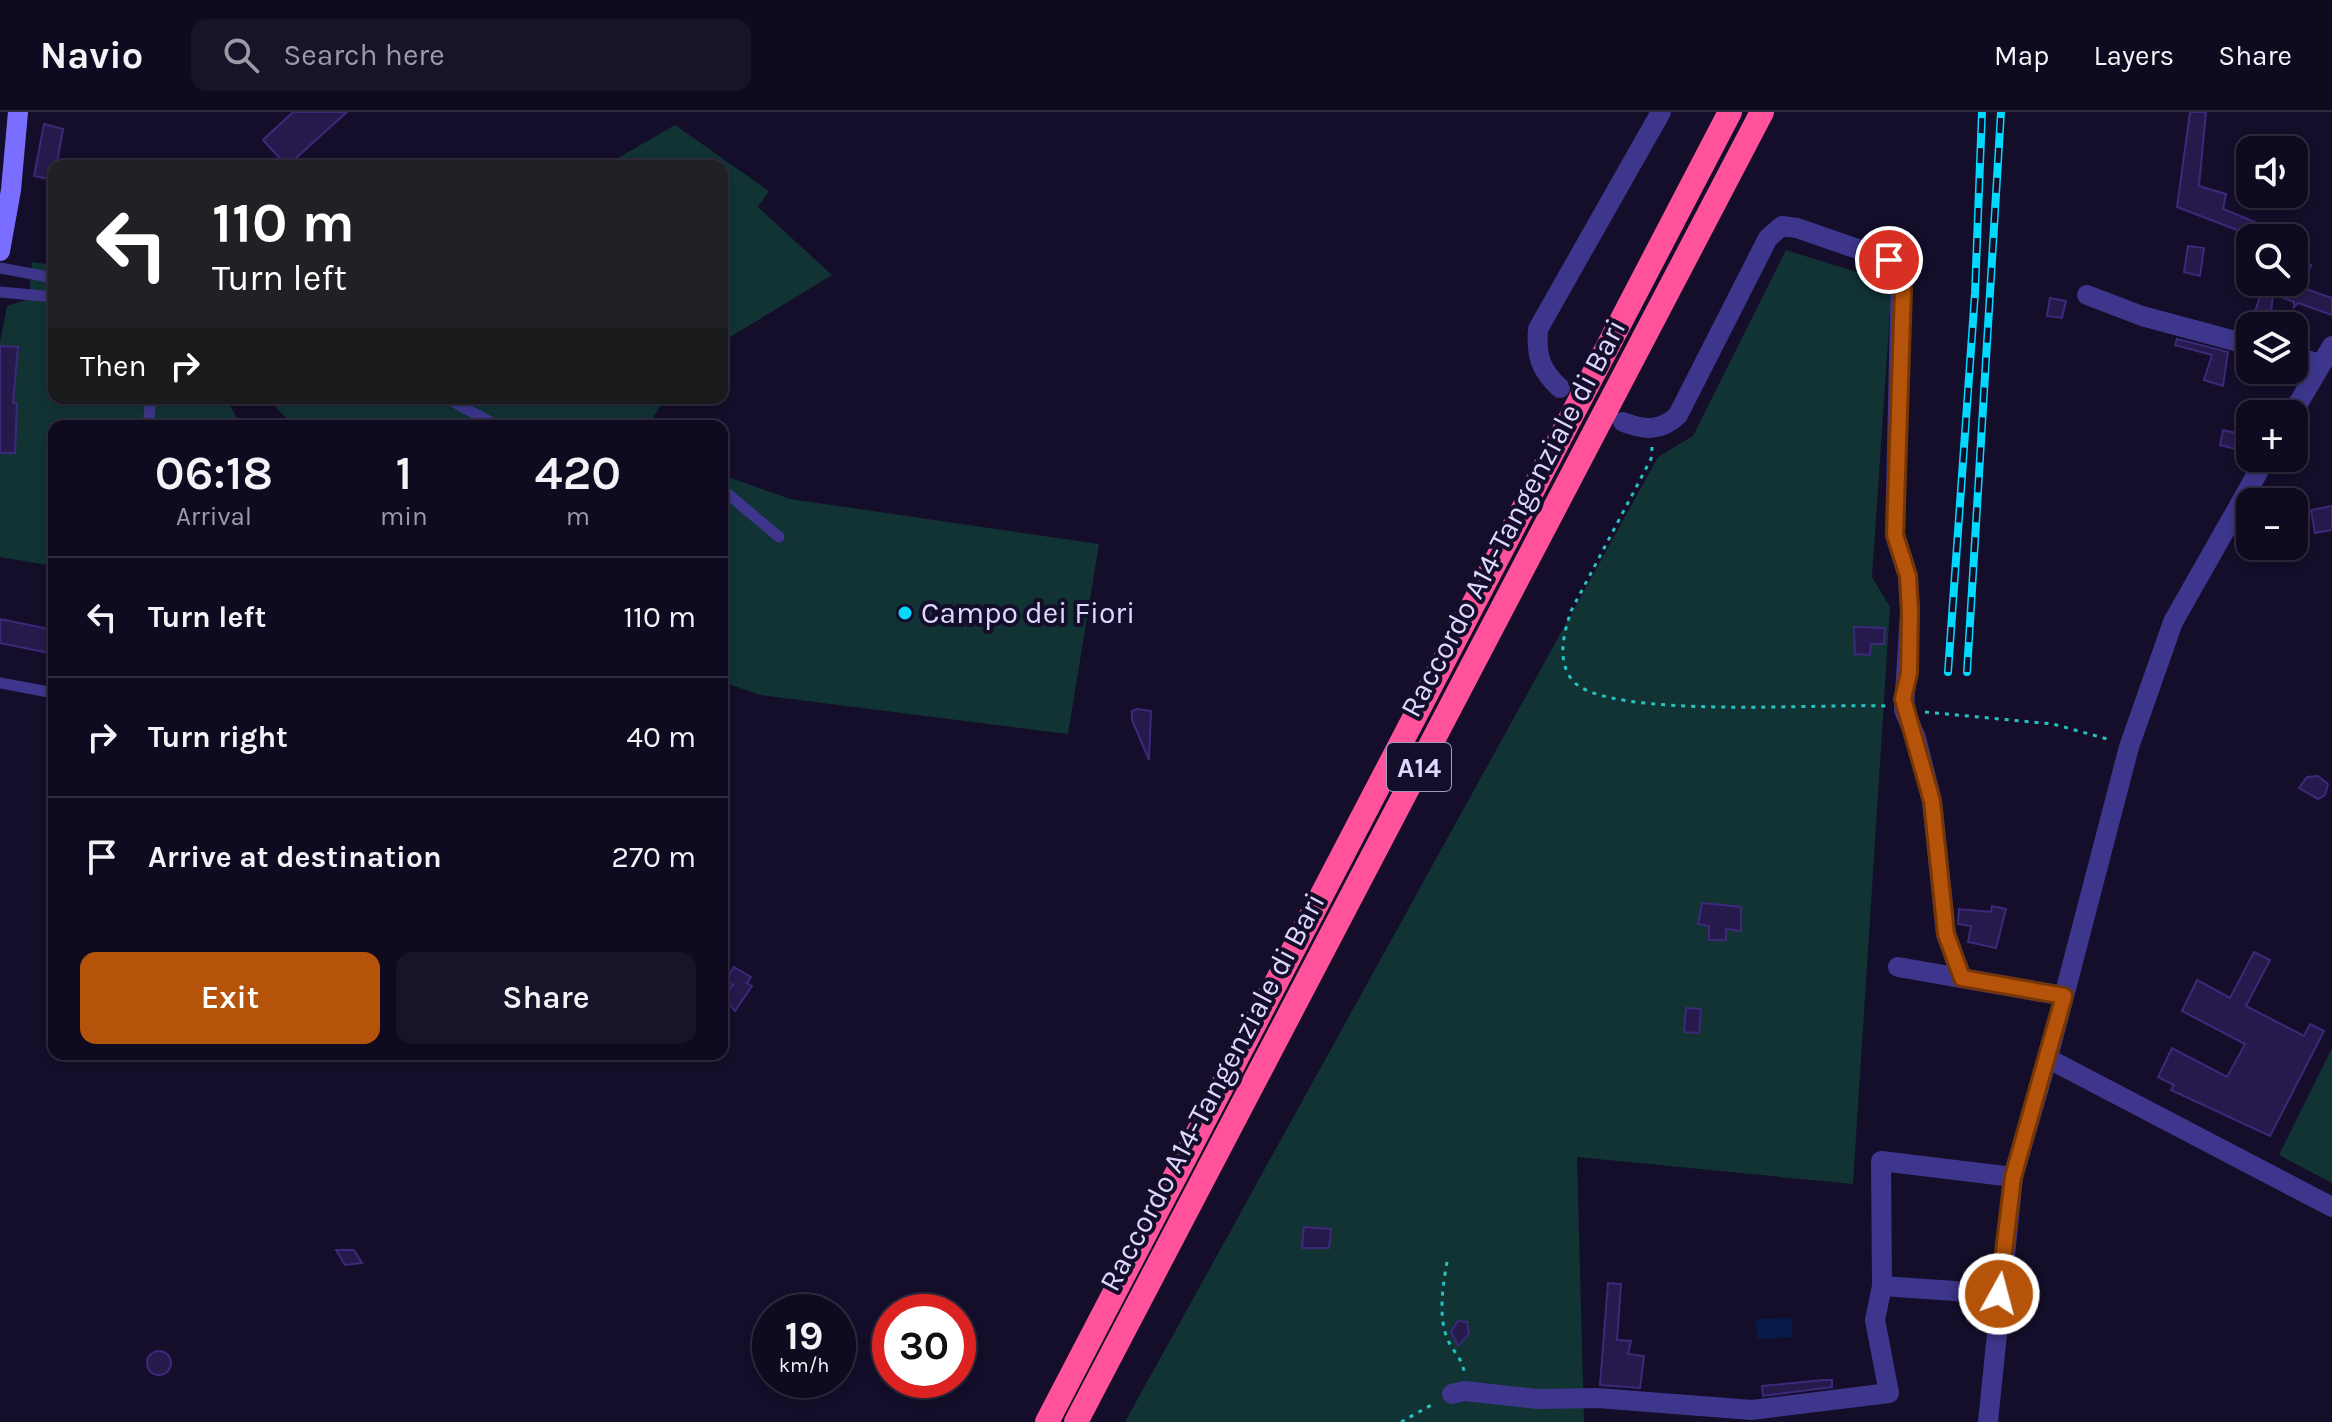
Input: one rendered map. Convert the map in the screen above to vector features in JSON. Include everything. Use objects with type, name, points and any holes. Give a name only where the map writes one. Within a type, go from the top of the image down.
[{"type":"highway","name":"Raccordo A14-Tangenziale di Bari","points":[[1047,1422],[1730,112]]},
{"type":"highway","name":"Raccordo A14-Tangenziale di Bari","points":[[1076,1422],[1762,112]]},
{"type":"street","points":[[0,251],[11,190],[18,112]]},
{"type":"street","points":[[1560,388],[1541,367],[1537,349],[1538,329],[1661,112]]},
{"type":"street","points":[[1623,422],[1653,429],[1670,423],[1685,406],[1768,238],[1782,226],[1797,228],[1889,260],[1901,273],[1895,535],[1908,576],[1910,611],[1904,710],[1916,738],[1932,801],[1946,934],[1962,978]]},
{"type":"street","points":[[2087,295],[2142,316],[2236,341]]},
{"type":"street","points":[[2300,400],[2332,346]]},
{"type":"street","points":[[2308,361],[2321,364]]},
{"type":"street","points":[[1988,1422],[2013,1177],[2129,747],[2173,622],[2258,472]]},
{"type":"street","points":[[1898,967],[2064,996]]},
{"type":"street","points":[[2047,1058],[2332,1207]]},
{"type":"street","points":[[1458,1392],[1538,1399],[1597,1398],[1752,1410],[1889,1393],[1876,1334],[1882,1286],[1881,1161],[2013,1177]]},
{"type":"street","points":[[1882,1286],[1999,1294]]},
{"type":"lane","points":[[0,268],[48,277]]},
{"type":"lane","points":[[0,292],[48,296]]},
{"type":"lane","points":[[457,404],[487,420]]},
{"type":"lane","points":[[728,494],[779,537]]},
{"type":"lane","points":[[0,683],[48,692]]},
{"type":"path","points":[[1653,429],[1651,459],[1571,611],[1563,636],[1563,662],[1572,680],[1591,695],[1617,701],[1728,709],[1833,703],[2053,724],[2129,747]]},
{"type":"path","points":[[1401,1422],[1458,1392],[1460,1355],[1446,1333],[1442,1293],[1447,1262]]},
{"type":"green space","points":[[675,125],[725,160],[614,160]]},
{"type":"green space","points":[[728,162],[769,191],[758,207],[832,275],[728,338]]},
{"type":"green space","points":[[1786,250],[1892,283],[1872,577],[1890,607],[1853,1184],[1577,1157],[1584,1422],[1125,1422],[1658,457],[1693,436]]},
{"type":"green space","points":[[32,262],[48,264],[48,404],[229,404],[238,420],[48,420],[48,565],[0,557],[0,342],[7,306],[29,299]]},
{"type":"green space","points":[[273,404],[661,404],[652,420],[288,420]]},
{"type":"green space","name":"Campo dei Fiori","points":[[728,477],[790,499],[1099,544],[1068,734],[761,695],[728,684]]},
{"type":"green space","points":[[2332,1048],[2332,1183],[2279,1155]]},
{"type":"water","points":[[1792,1318],[1792,1337],[1757,1339],[1756,1319]]},
{"type":"building","points":[[293,112],[347,112],[294,160],[281,160],[263,140]]},
{"type":"building","points":[[2190,112],[2206,112],[2199,186],[2226,194],[2223,209],[2255,222],[2236,224],[2236,230],[2177,207]]},
{"type":"building","points":[[44,124],[63,129],[58,160],[48,160],[48,179],[34,176]]},
{"type":"building","points":[[2188,246],[2204,248],[2200,276],[2184,272]]},
{"type":"building","points":[[2308,290],[2332,298],[2332,315],[2298,303],[2294,307],[2294,302],[2278,296],[2308,296]]},
{"type":"building","points":[[2260,296],[2273,296],[2271,312],[2255,312]]},
{"type":"building","points":[[2050,298],[2066,301],[2062,318],[2047,316]]},
{"type":"building","points":[[2177,339],[2228,352],[2223,386],[2204,380],[2212,355],[2175,345]]},
{"type":"building","points":[[0,346],[18,347],[13,403],[17,403],[15,453],[0,453]]},
{"type":"building","points":[[2223,430],[2236,433],[2236,449],[2220,445]]},
{"type":"building","points":[[2332,506],[2332,530],[2315,533],[2311,510]]},
{"type":"building","points":[[0,619],[48,629],[48,653],[0,643]]},
{"type":"building","points":[[1854,627],[1885,628],[1884,644],[1871,644],[1870,655],[1855,654]]},
{"type":"building","points":[[1132,711],[1151,711],[1149,760],[1132,720]]},
{"type":"building","points":[[2318,776],[2328,784],[2325,795],[2318,799],[2299,788],[2307,777]]},
{"type":"building","points":[[1702,903],[1741,907],[1741,931],[1726,929],[1726,940],[1709,940],[1709,926],[1698,924]]},
{"type":"building","points":[[1992,906],[2006,909],[1996,948],[1968,942],[1971,926],[1958,924],[1959,909],[1991,912]]},
{"type":"building","points":[[2254,952],[2270,960],[2246,1006],[2304,1036],[2310,1024],[2324,1031],[2270,1136],[2171,1090],[2174,1085],[2158,1077],[2172,1048],[2227,1077],[2245,1044],[2182,1011],[2197,980],[2230,998]]},
{"type":"building","points":[[734,967],[751,977],[747,983],[752,986],[735,1011],[728,1002],[728,992],[733,985],[728,982]]},
{"type":"building","points":[[1686,1008],[1701,1009],[1699,1033],[1684,1032]]},
{"type":"building","points":[[1304,1227],[1331,1229],[1329,1248],[1302,1248]]},
{"type":"building","points":[[336,1250],[354,1250],[362,1263],[345,1265]]},
{"type":"building","points":[[1608,1283],[1621,1284],[1617,1340],[1631,1341],[1628,1354],[1644,1356],[1640,1388],[1600,1385]]},
{"type":"building","points":[[1458,1321],[1467,1322],[1469,1334],[1458,1346],[1451,1331]]},
{"type":"building","points":[[159,1351],[168,1354],[171,1363],[168,1372],[159,1375],[150,1372],[147,1363],[150,1354]]},
{"type":"building","points":[[1832,1380],[1832,1387],[1763,1396],[1762,1386]]},
{"type":"railway","points":[[1948,672],[1975,293],[1982,112]]},
{"type":"railway","points":[[1967,672],[2001,112]]},
{"type":"place","name":"Campo dei Fiori","points":[[905,613]]},
{"type":"route","points":[[1889,260],[1901,273],[1903,290],[1895,535],[1908,576],[1910,611],[1909,673],[1903,699],[1932,801],[1946,934],[1962,978],[2064,996],[2013,1177],[1999,1294]]}]
